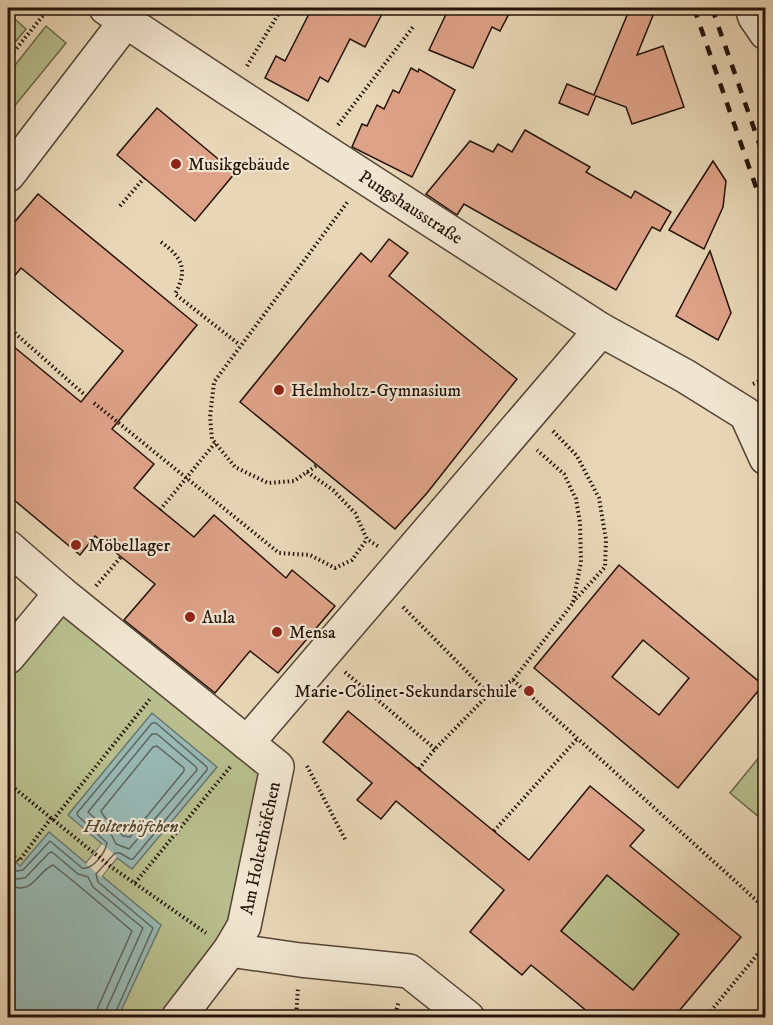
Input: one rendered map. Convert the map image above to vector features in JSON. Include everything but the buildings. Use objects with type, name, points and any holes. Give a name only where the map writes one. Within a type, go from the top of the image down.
[{"type":"street","points":[[752,8],[765,33]]},
{"type":"street","points":[[8,175],[116,14]]},
{"type":"street","name":"Pungshausstraße","points":[[116,14],[601,330],[685,376],[746,414],[765,458]]},
{"type":"street","points":[[8,547],[247,743],[601,330]]},
{"type":"street","points":[[8,657],[70,600]]},
{"type":"street","name":"Am Holterhöfchen","points":[[178,1017],[230,950],[244,927],[277,767],[247,743]]},
{"type":"street","points":[[230,950],[409,971],[468,1017]]},
{"type":"path","points":[[8,59],[49,8]]},
{"type":"path","points":[[245,69],[282,8]]},
{"type":"path","points":[[334,130],[413,27]]},
{"type":"path","points":[[316,466],[294,481],[268,483],[235,467],[212,439],[210,417],[214,382],[365,177]]},
{"type":"path","points":[[120,206],[144,178]]},
{"type":"path","points":[[161,242],[172,250],[183,268],[182,281],[175,294],[240,345]]},
{"type":"path","points":[[8,327],[86,396]]},
{"type":"path","points":[[94,404],[279,553],[310,555],[335,568],[352,560],[367,538],[355,513],[333,490],[307,472]]},
{"type":"path","points":[[523,422],[527,441],[564,474],[576,499],[580,523],[581,562],[573,603]]},
{"type":"path","points":[[418,769],[489,694],[513,680],[573,603],[605,567],[606,540],[599,498],[577,456],[523,422]]},
{"type":"path","points":[[160,510],[215,443]]},
{"type":"path","points":[[70,600],[121,557]]},
{"type":"path","points":[[382,586],[489,694]]},
{"type":"path","points":[[324,654],[435,749]]},
{"type":"path","points":[[513,680],[765,909]]},
{"type":"path","points":[[8,850],[19,861],[150,699],[159,706]]},
{"type":"path","points":[[494,831],[577,739]]},
{"type":"path","points":[[135,883],[247,743]]},
{"type":"path","points":[[300,760],[308,766],[346,841]]},
{"type":"path","points":[[8,783],[110,866],[230,950]]},
{"type":"path","points":[[705,1017],[765,944]]},
{"type":"green space","points":[[8,13],[26,29],[8,51]]},
{"type":"green space","points":[[46,26],[66,43],[8,114],[8,74]]},
{"type":"green space","name":"Holterhöfchen","points":[[52,596],[269,772],[236,928],[165,1017],[8,1017],[8,612],[25,627]]},
{"type":"green space","points":[[765,750],[765,822],[730,793]]},
{"type":"green space","points":[[607,875],[679,934],[633,990],[561,931]]},
{"type":"water","points":[[152,713],[217,767],[132,869],[117,858],[102,876],[161,925],[118,1017],[8,1017],[8,855],[20,866],[49,832],[86,863],[102,844],[68,815]]},
{"type":"pier","points":[[102,844],[117,857],[101,877],[86,864]]},
{"type":"railway","points":[[694,8],[766,216]]},
{"type":"railway","points":[[712,8],[766,163]]},
{"type":"place","name":"Musikgebäude","points":[[176,164]]},
{"type":"place","name":"Helmholtz-Gymnasium","points":[[279,390]]},
{"type":"place","name":"Möbellager","points":[[76,545]]},
{"type":"place","name":"Aula","points":[[190,617]]},
{"type":"place","name":"Mensa","points":[[277,632]]},
{"type":"place","name":"Marie-Colinet-Sekundarschule","points":[[529,691]]}]
